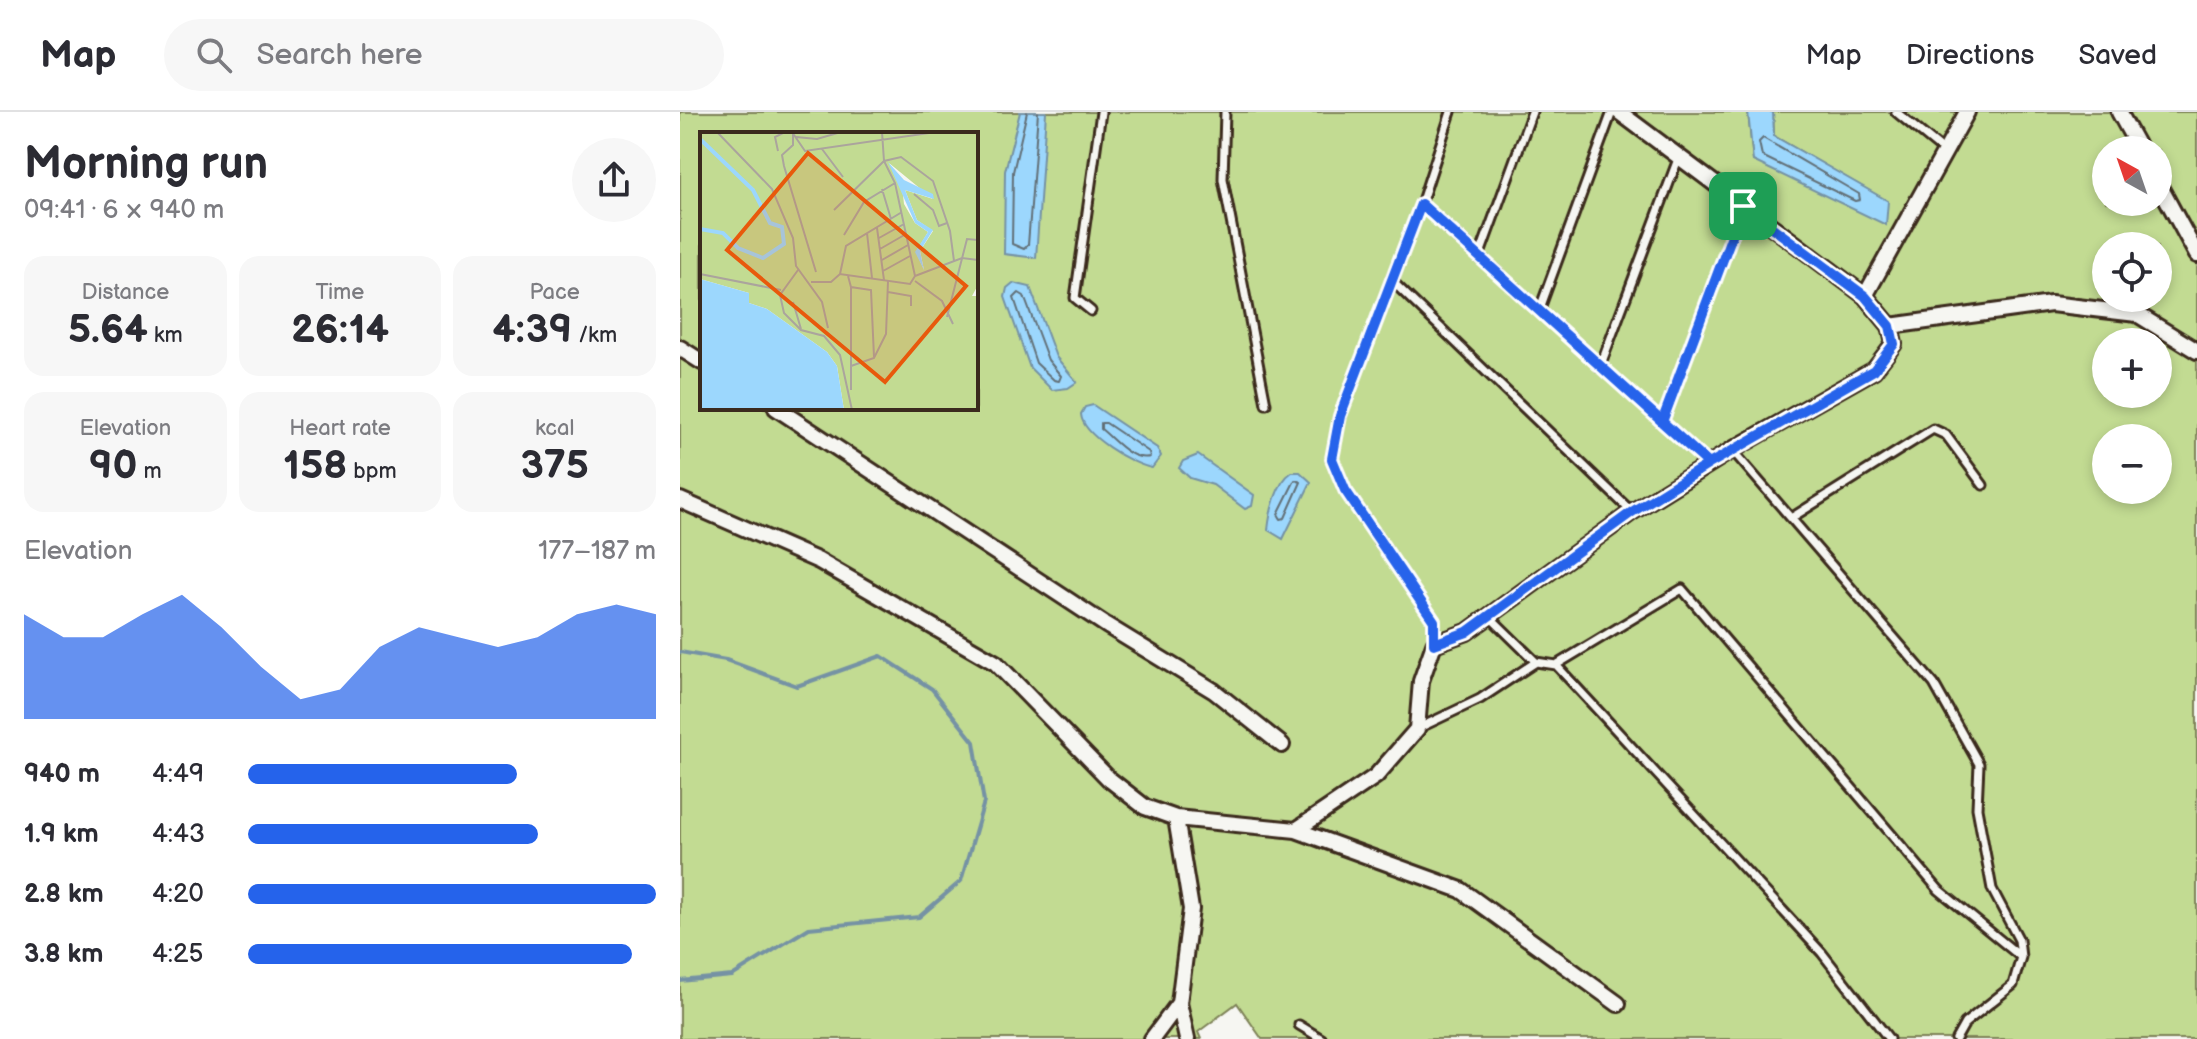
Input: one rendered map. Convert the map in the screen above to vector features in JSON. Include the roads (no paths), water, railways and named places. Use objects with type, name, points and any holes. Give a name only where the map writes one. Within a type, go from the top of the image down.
[{"type":"street","points":[[1296,830],[1376,776],[1417,729],[1421,681],[1434,644],[1467,632],[1632,512],[1709,464],[1874,370],[1894,344],[1890,326],[1865,296],[1619,112]]},
{"type":"street","points":[[1865,296],[1967,112]]},
{"type":"street","points":[[2119,112],[2132,136]]},
{"type":"street","points":[[2172,209],[2197,255]]},
{"type":"street","points":[[1890,326],[2051,304],[2137,314],[2197,351]]},
{"type":"street","points":[[680,348],[700,361]]},
{"type":"street","points":[[779,410],[1106,625],[1214,691],[1282,745]]},
{"type":"street","points":[[680,500],[819,561],[996,663],[1109,779],[1145,807],[1176,818],[1296,830],[1461,890],[1618,1004]]},
{"type":"street","points":[[1176,818],[1191,909],[1179,1003],[1187,1039]]},
{"type":"street","points":[[1152,1039],[1179,1003]]},
{"type":"lane","points":[[1091,311],[1075,298],[1101,112]]},
{"type":"lane","points":[[1225,112],[1223,179],[1266,404]]},
{"type":"lane","points":[[1434,644],[1434,621],[1345,490],[1332,459],[1340,416],[1421,204],[1451,112]]},
{"type":"lane","points":[[1479,257],[1532,112]]},
{"type":"lane","points":[[1539,311],[1612,112]]},
{"type":"lane","points":[[1896,112],[1945,152]]},
{"type":"lane","points":[[1600,367],[1678,159]]},
{"type":"lane","points":[[1421,204],[1709,464]]},
{"type":"lane","points":[[1662,422],[1743,206]]},
{"type":"lane","points":[[1392,281],[1632,512]]},
{"type":"lane","points":[[1791,518],[1933,429],[1946,435],[1983,485]]},
{"type":"lane","points":[[1732,450],[1934,684],[1979,764],[1977,808],[1992,889],[2019,940],[2021,957],[2013,985],[1965,1023],[1956,1039]]},
{"type":"lane","points":[[1556,665],[1682,589],[1939,890],[2021,957]]},
{"type":"lane","points":[[1489,616],[1536,662],[1556,665],[1822,953],[1889,1039]]},
{"type":"lane","points":[[1417,729],[1480,699],[1536,662]]},
{"type":"lane","points":[[1299,1025],[1322,1039]]},
{"type":"water","points":[[1020,112],[1046,112],[1036,258],[1004,254],[1005,171]]},
{"type":"water","points":[[1748,112],[1773,112],[1774,136],[1888,201],[1886,225],[1753,161]]},
{"type":"water","points":[[1013,283],[1030,287],[1056,357],[1077,382],[1068,388],[1052,390],[1030,368],[1005,297],[1007,288]]},
{"type":"water","points":[[1093,405],[1157,448],[1161,456],[1152,468],[1121,455],[1090,431],[1081,414],[1085,407]]},
{"type":"water","points":[[1198,455],[1254,495],[1252,506],[1245,509],[1213,485],[1190,478],[1179,468],[1183,461]]},
{"type":"water","points":[[1292,472],[1300,472],[1311,482],[1283,539],[1268,530],[1278,490]]},
{"type":"waterway","points":[[680,652],[726,660],[797,686],[881,656],[932,689],[974,742],[984,802],[961,881],[919,917],[809,928],[732,976],[680,981]]}]
